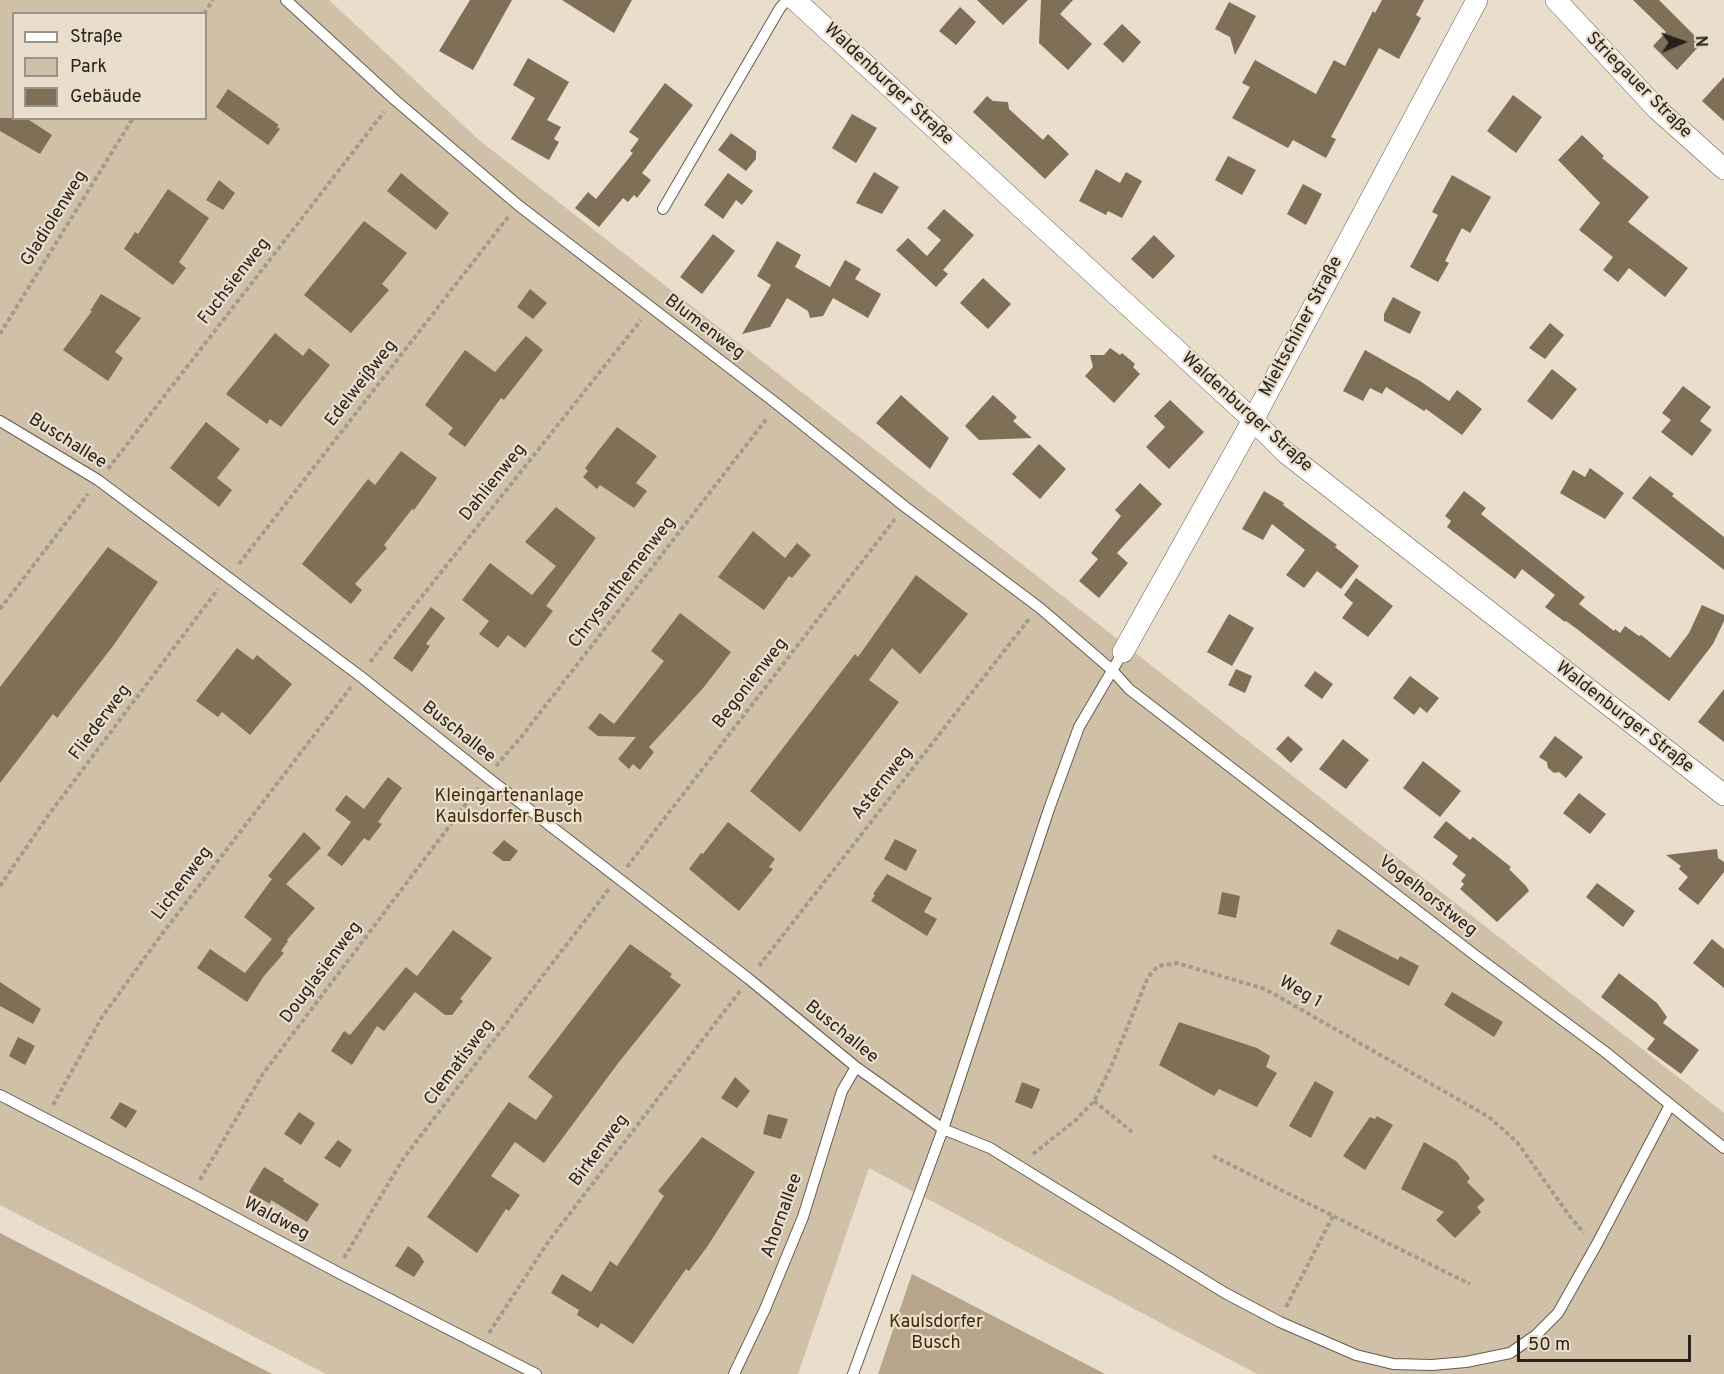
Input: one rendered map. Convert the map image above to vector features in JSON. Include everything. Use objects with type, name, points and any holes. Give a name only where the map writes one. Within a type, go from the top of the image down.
[{"type":"street","name":"Waldenburger Straße","points":[[795,0],[1253,420],[1286,453],[1724,795]]},
{"type":"street","name":"Mieltschiner Straße","points":[[1123,652],[1253,420],[1477,0]]},
{"type":"street","name":"Striegauer Straße","points":[[1556,0],[1657,109],[1724,169]]},
{"type":"lane","name":"Blumenweg","points":[[286,0],[395,100],[518,205],[777,404],[904,506],[1040,608],[1112,670]]},
{"type":"lane","points":[[663,209],[780,8],[787,0]]},
{"type":"lane","name":"Buschallee","points":[[0,421],[98,480],[227,579],[360,676],[749,979],[856,1067],[943,1129],[990,1149],[1225,1293],[1280,1322],[1356,1355],[1393,1364],[1432,1365],[1466,1362],[1510,1353],[1536,1335],[1558,1313],[1670,1105]]},
{"type":"lane","points":[[853,1374],[943,1129],[1079,727],[1123,652]]},
{"type":"lane","name":"Vogelhorstweg","points":[[1112,670],[1129,689],[1476,956],[1604,1051],[1724,1148]]},
{"type":"lane","name":"Ahornallee","points":[[734,1374],[765,1309],[803,1217],[842,1091],[856,1067]]},
{"type":"lane","name":"Waldweg","points":[[0,1095],[536,1374]]},
{"type":"path","name":"Fuchsienweg","points":[[0,609],[395,100]]},
{"type":"path","name":"Gladiolenweg","points":[[0,334],[132,120]]},
{"type":"path","name":"Edelweißweg","points":[[227,579],[518,205]]},
{"type":"path","name":"Dahlienweg","points":[[360,676],[394,630],[651,308]]},
{"type":"path","name":"Chrysanthemenweg","points":[[487,777],[522,736],[777,404]]},
{"type":"path","name":"Begonienweg","points":[[618,879],[904,506]]},
{"type":"path","name":"Fliederweg","points":[[0,886],[68,789],[208,600],[227,579]]},
{"type":"path","name":"Asternweg","points":[[749,979],[1022,627],[1040,608]]},
{"type":"path","name":"Lichenweg","points":[[45,1119],[102,1017],[181,909],[360,676]]},
{"type":"path","name":"Douglasienweg","points":[[193,1195],[205,1168],[262,1075],[487,777]]},
{"type":"path","name":"Clematisweg","points":[[337,1272],[403,1160],[618,879]]},
{"type":"path","name":"Weg 1","points":[[1018,1167],[1076,1120],[1094,1101],[1111,1067],[1148,977],[1158,966],[1177,963],[1265,988],[1489,1117],[1517,1142],[1585,1235],[1598,1242]]},
{"type":"path","name":"Birkenweg","points":[[482,1346],[548,1242],[749,979]]},
{"type":"path","points":[[1094,1101],[1132,1132]]},
{"type":"path","points":[[1213,1156],[1470,1284]]},
{"type":"path","points":[[1280,1322],[1333,1216]]},
{"type":"green space","name":"Kleingartenanlage Kaulsdorfer Busch","points":[[0,0],[329,0],[479,140],[1724,1113],[1724,1374],[1257,1374],[869,1168],[798,1374],[326,1374],[0,1205]]},
{"type":"green space","points":[[0,1233],[272,1374],[0,1374]]},
{"type":"green space","name":"Kaulsdorfer Busch","points":[[912,1274],[1105,1374],[878,1374]]},
{"type":"building","points":[[470,0],[512,0],[473,70],[439,51]]},
{"type":"building","points":[[562,0],[632,0],[614,33]]},
{"type":"building","points":[[977,0],[1028,0],[1003,25]]},
{"type":"building","points":[[1041,0],[1073,0],[1060,14],[1092,44],[1068,70],[1039,43]]},
{"type":"building","points":[[1382,0],[1424,0],[1416,15],[1421,18],[1399,59],[1379,48],[1331,137],[1336,139],[1326,158],[1293,140],[1288,148],[1232,118],[1250,87],[1242,83],[1255,60],[1316,94],[1334,60],[1345,66],[1373,11],[1375,13]]},
{"type":"building","points":[[1633,0],[1659,0],[1702,43],[1677,70],[1653,46],[1666,32]]},
{"type":"building","points":[[1229,2],[1256,16],[1235,55],[1230,37],[1215,29]]},
{"type":"building","points":[[960,7],[976,22],[956,45],[939,31]]},
{"type":"building","points":[[1122,24],[1141,42],[1123,63],[1103,44]]},
{"type":"building","points":[[528,58],[569,82],[547,120],[561,127],[554,139],[559,142],[549,160],[511,139],[535,98],[513,85]]},
{"type":"building","points":[[1724,77],[1724,121],[1702,101]]},
{"type":"building","points":[[665,83],[693,105],[642,173],[651,180],[637,198],[634,195],[628,202],[623,198],[599,227],[575,208],[588,192],[596,199],[633,153],[630,151],[639,139],[629,132]]},
{"type":"building","points":[[228,89],[279,125],[277,127],[280,129],[268,145],[216,107]]},
{"type":"building","points":[[1513,95],[1542,117],[1516,153],[1487,131]]},
{"type":"building","points":[[987,96],[993,101],[1008,102],[1009,109],[1043,140],[1048,134],[1069,154],[1045,179],[973,112]]},
{"type":"building","points":[[852,114],[877,128],[856,163],[832,148]]},
{"type":"building","points":[[0,118],[12,118],[12,120],[29,120],[52,135],[40,154],[0,131]]},
{"type":"building","points":[[731,133],[756,151],[756,159],[746,171],[718,150]]},
{"type":"building","points":[[1582,135],[1604,156],[1602,158],[1649,197],[1628,222],[1688,268],[1665,297],[1629,268],[1618,282],[1603,270],[1613,257],[1579,230],[1600,203],[1558,160]]},
{"type":"building","points":[[1228,156],[1256,170],[1242,195],[1215,180]]},
{"type":"building","points":[[1096,169],[1120,183],[1126,172],[1142,181],[1122,218],[1108,211],[1106,215],[1079,201]]},
{"type":"building","points":[[874,172],[899,187],[882,214],[856,203]]},
{"type":"building","points":[[401,173],[449,213],[436,230],[387,191]]},
{"type":"building","points":[[728,173],[753,191],[742,205],[736,200],[723,219],[704,205]]},
{"type":"building","points":[[1452,175],[1491,197],[1470,233],[1462,228],[1445,261],[1449,263],[1438,282],[1410,267],[1438,215],[1432,212]]},
{"type":"building","points":[[219,180],[235,193],[223,210],[206,200]]},
{"type":"building","points":[[1303,184],[1322,194],[1306,225],[1287,214]]},
{"type":"building","points":[[168,189],[209,218],[179,262],[186,268],[173,285],[124,249],[135,232],[138,234]]},
{"type":"building","points":[[944,209],[974,235],[943,270],[948,274],[936,287],[896,250],[908,238],[927,256],[941,240],[927,228]]},
{"type":"building","points":[[364,221],[407,253],[382,284],[389,290],[351,333],[304,295]]},
{"type":"building","points":[[713,234],[735,251],[702,294],[680,277]]},
{"type":"building","points":[[1154,235],[1175,256],[1153,279],[1131,259]]},
{"type":"building","points":[[777,241],[801,255],[795,267],[830,287],[845,260],[861,269],[855,279],[881,294],[868,318],[833,298],[823,316],[810,318],[808,311],[787,298],[770,327],[742,334],[771,285],[757,276]]},
{"type":"building","points":[[983,278],[1011,304],[988,329],[960,303]]},
{"type":"building","points":[[530,289],[547,303],[533,319],[517,307]]},
{"type":"building","points":[[101,294],[141,318],[115,352],[123,358],[108,381],[63,350],[92,311],[90,311]]},
{"type":"building","points":[[1393,297],[1421,312],[1410,334],[1384,321],[1384,314]]},
{"type":"building","points":[[1550,323],[1564,335],[1545,359],[1529,348]]},
{"type":"building","points":[[275,333],[303,356],[309,348],[330,365],[281,427],[270,419],[267,424],[226,394]]},
{"type":"building","points":[[526,336],[543,350],[504,400],[501,398],[465,447],[448,434],[453,428],[425,405],[465,350],[495,372]]},
{"type":"building","points":[[1110,348],[1120,355],[1122,353],[1135,364],[1133,367],[1140,374],[1114,403],[1085,376],[1093,367],[1090,355],[1104,355]]},
{"type":"building","points":[[1365,350],[1420,381],[1449,401],[1457,390],[1482,409],[1462,435],[1426,409],[1424,411],[1386,387],[1382,394],[1370,388],[1363,401],[1343,391]]},
{"type":"building","points":[[1552,369],[1577,389],[1552,420],[1527,401]]},
{"type":"building","points":[[1683,386],[1711,407],[1700,421],[1712,430],[1692,456],[1661,432],[1671,420],[1662,413]]},
{"type":"building","points":[[901,395],[949,438],[930,469],[876,423]]},
{"type":"building","points":[[993,395],[1017,417],[1013,421],[1032,438],[979,440],[965,426]]},
{"type":"building","points":[[1170,400],[1204,432],[1169,469],[1146,447],[1165,427],[1154,416]]},
{"type":"building","points":[[206,422],[240,449],[217,478],[232,490],[219,507],[170,468]]},
{"type":"building","points":[[617,427],[657,456],[636,483],[647,491],[634,508],[600,485],[597,489],[583,477],[588,471],[585,468]]},
{"type":"building","points":[[1039,444],[1066,469],[1040,499],[1012,474]]},
{"type":"building","points":[[401,451],[437,478],[414,510],[412,509],[384,545],[387,548],[355,584],[362,590],[351,604],[302,564],[368,479],[375,485]]},
{"type":"building","points":[[1590,468],[1624,493],[1605,519],[1560,493],[1573,470],[1585,477]]},
{"type":"building","points":[[1650,476],[1724,537],[1724,570],[1632,498]]},
{"type":"building","points":[[1140,483],[1162,504],[1117,553],[1128,563],[1099,598],[1079,581],[1098,559],[1091,553],[1121,516],[1115,510]]},
{"type":"building","points":[[1264,491],[1284,503],[1283,505],[1337,545],[1335,547],[1359,566],[1341,589],[1317,571],[1304,588],[1286,575],[1305,550],[1272,524],[1263,540],[1242,529]]},
{"type":"building","points":[[1464,491],[1486,508],[1481,514],[1585,597],[1579,604],[1614,631],[1615,629],[1620,633],[1625,626],[1639,636],[1641,635],[1670,658],[1689,633],[1702,605],[1724,615],[1724,621],[1713,644],[1669,701],[1545,607],[1555,595],[1522,569],[1515,579],[1447,527],[1451,521],[1445,516]]},
{"type":"building","points":[[556,507],[596,538],[546,606],[553,611],[525,648],[508,635],[498,648],[479,634],[489,621],[462,600],[490,563],[532,595],[556,566],[525,542]]},
{"type":"building","points":[[753,531],[785,558],[797,543],[811,555],[792,578],[789,576],[764,610],[718,577]]},
{"type":"building","points":[[108,547],[158,582],[113,646],[57,718],[53,714],[0,783],[0,687]]},
{"type":"building","points":[[916,575],[968,614],[920,674],[892,648],[869,680],[899,702],[800,832],[750,791],[855,654],[858,657]]},
{"type":"building","points":[[1356,578],[1393,606],[1368,637],[1342,618],[1353,603],[1344,595]]},
{"type":"building","points":[[431,607],[445,618],[426,644],[430,646],[412,672],[393,658]]},
{"type":"building","points":[[680,613],[731,652],[704,687],[649,747],[654,752],[640,770],[633,764],[629,769],[618,759],[636,737],[598,736],[588,728],[600,713],[614,724],[664,661],[651,651]]},
{"type":"building","points":[[1229,614],[1254,628],[1232,666],[1207,652]]},
{"type":"building","points":[[237,648],[253,660],[257,655],[292,684],[250,735],[222,712],[218,717],[196,701]]},
{"type":"building","points":[[1236,669],[1252,676],[1245,693],[1228,685]]},
{"type":"building","points":[[1315,671],[1333,684],[1322,699],[1304,686]]},
{"type":"building","points":[[1410,676],[1439,698],[1427,713],[1420,707],[1414,715],[1393,698]]},
{"type":"building","points":[[1724,689],[1724,742],[1698,722]]},
{"type":"building","points":[[1288,736],[1303,749],[1291,763],[1276,749]]},
{"type":"building","points":[[1555,736],[1583,757],[1566,778],[1559,772],[1554,773],[1548,768],[1547,762],[1539,757]]},
{"type":"building","points":[[1343,739],[1369,760],[1346,789],[1319,769]]},
{"type":"building","points":[[1423,761],[1461,791],[1440,817],[1403,788]]},
{"type":"building","points":[[388,777],[402,788],[378,822],[382,824],[369,841],[364,838],[342,866],[327,855],[351,822],[335,810],[346,795],[364,809]]},
{"type":"building","points":[[1579,793],[1606,814],[1590,834],[1563,813]]},
{"type":"building","points":[[1446,821],[1470,840],[1473,837],[1511,867],[1509,869],[1529,891],[1497,922],[1460,889],[1464,884],[1461,881],[1466,875],[1452,864],[1458,856],[1433,837]]},
{"type":"building","points":[[728,822],[775,859],[769,867],[773,869],[739,911],[689,869]]},
{"type":"building","points":[[304,832],[321,848],[286,884],[315,908],[287,940],[281,951],[284,953],[264,976],[247,1002],[197,968],[210,949],[245,973],[272,939],[244,917],[272,879],[268,876]]},
{"type":"building","points":[[895,839],[917,850],[906,871],[884,859]]},
{"type":"building","points":[[504,840],[518,851],[510,861],[503,861],[492,853]]},
{"type":"building","points":[[1717,849],[1718,858],[1724,862],[1724,872],[1698,905],[1678,889],[1688,877],[1679,869],[1681,866],[1666,855]]},
{"type":"building","points":[[887,874],[932,898],[924,912],[937,919],[927,936],[871,901],[875,895],[873,894]]},
{"type":"building","points":[[1597,883],[1635,911],[1623,927],[1586,897]]},
{"type":"building","points":[[1222,892],[1240,896],[1236,918],[1218,914]]},
{"type":"building","points":[[1338,929],[1398,960],[1400,956],[1419,966],[1409,986],[1330,944]]},
{"type":"building","points":[[453,930],[492,958],[460,999],[463,1001],[452,1015],[445,1015],[415,992],[384,1031],[377,1026],[352,1065],[331,1051],[344,1031],[350,1035],[406,967],[417,976]]},
{"type":"building","points":[[1712,939],[1724,949],[1724,988],[1693,963]]},
{"type":"building","points":[[630,944],[672,974],[670,977],[681,985],[619,1062],[544,1163],[515,1142],[491,1176],[520,1195],[509,1211],[506,1209],[477,1253],[427,1217],[509,1102],[536,1120],[553,1096],[528,1077]]},
{"type":"building","points":[[1619,973],[1657,1003],[1667,1017],[1663,1023],[1699,1050],[1681,1074],[1647,1049],[1655,1039],[1601,997]]},
{"type":"building","points":[[0,982],[41,1009],[33,1024],[0,1006]]},
{"type":"building","points":[[1452,992],[1503,1022],[1494,1037],[1444,1005]]},
{"type":"building","points":[[1179,1022],[1257,1048],[1270,1056],[1266,1067],[1277,1073],[1257,1107],[1219,1089],[1214,1096],[1159,1065]]},
{"type":"building","points":[[18,1037],[35,1046],[25,1065],[9,1056]]},
{"type":"building","points":[[735,1077],[750,1091],[737,1108],[721,1098]]},
{"type":"building","points":[[1315,1081],[1334,1092],[1311,1138],[1289,1126]]},
{"type":"building","points":[[1022,1082],[1040,1089],[1032,1109],[1015,1102]]},
{"type":"building","points":[[120,1102],[137,1111],[126,1128],[110,1118]]},
{"type":"building","points":[[299,1112],[315,1123],[301,1145],[284,1134]]},
{"type":"building","points":[[768,1114],[788,1119],[781,1139],[763,1134]]},
{"type":"building","points":[[1377,1116],[1393,1125],[1365,1170],[1343,1156],[1370,1117],[1375,1119]]},
{"type":"building","points":[[702,1137],[755,1172],[707,1247],[689,1271],[686,1269],[633,1344],[601,1323],[598,1328],[577,1315],[579,1310],[551,1293],[562,1274],[591,1292],[610,1261],[617,1266],[664,1196],[658,1191]]},
{"type":"building","points":[[338,1140],[352,1150],[340,1168],[324,1158]]},
{"type":"building","points":[[1424,1142],[1456,1161],[1470,1178],[1467,1182],[1485,1200],[1477,1207],[1481,1212],[1455,1238],[1436,1220],[1444,1212],[1401,1189]]},
{"type":"building","points":[[264,1167],[319,1204],[307,1222],[271,1200],[270,1204],[249,1192]]},
{"type":"building","points":[[408,1246],[420,1255],[424,1262],[414,1277],[395,1266]]}]
